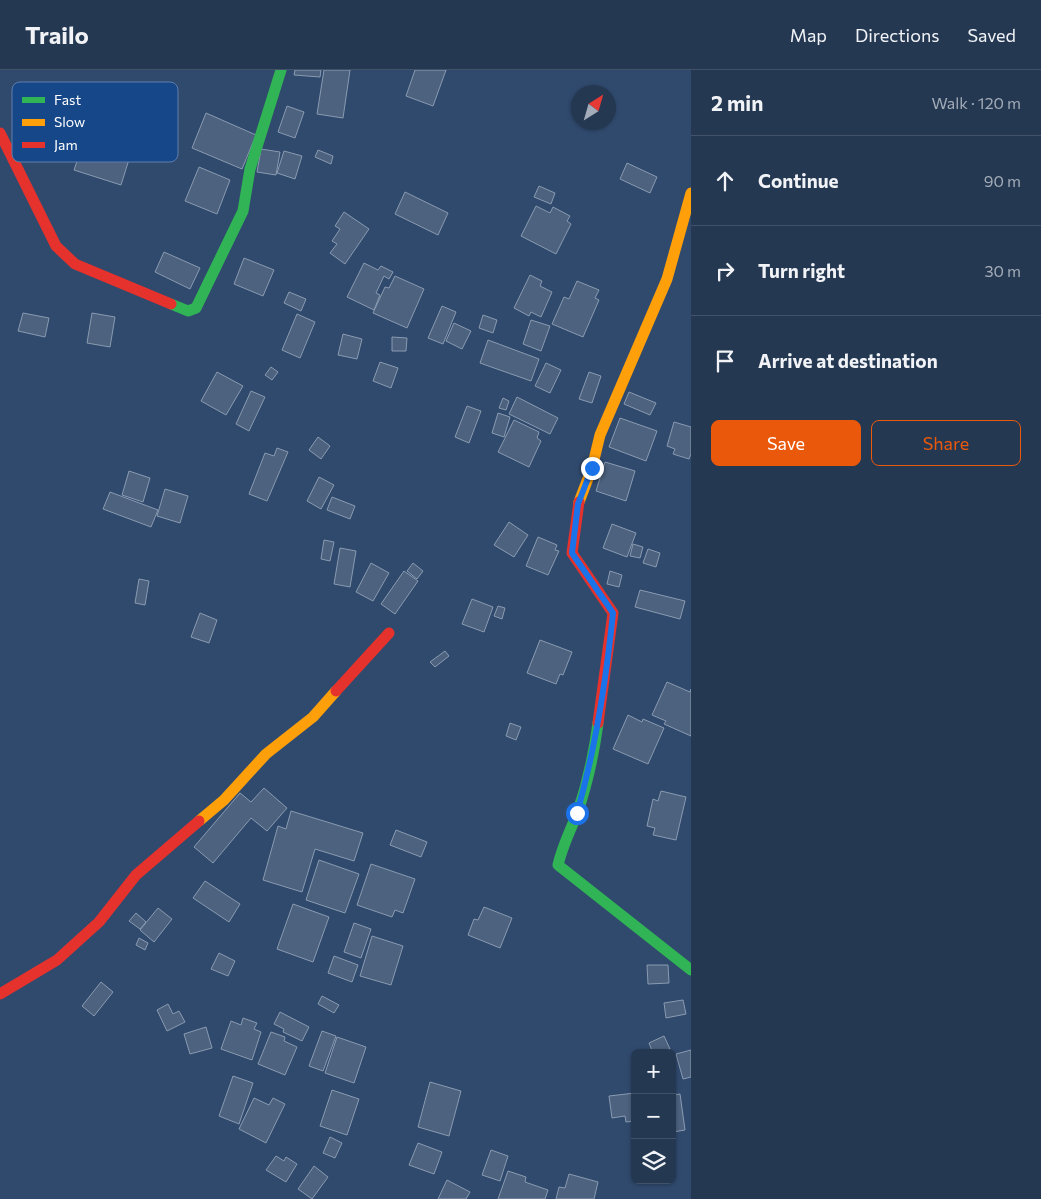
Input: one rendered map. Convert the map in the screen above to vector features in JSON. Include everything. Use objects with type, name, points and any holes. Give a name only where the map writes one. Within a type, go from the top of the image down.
[{"type":"street","points":[[14,162],[56,246],[65,256],[75,264],[188,312],[193,311],[243,211],[250,169],[281,70]]},
{"type":"street","points":[[0,133],[12,157]]},
{"type":"street","points":[[691,192],[667,278],[600,435],[592,468],[578,504],[572,553],[613,613],[608,662],[593,757],[577,813],[562,848],[558,865],[691,970]]},
{"type":"street","points":[[0,994],[57,960],[99,922],[136,875],[224,800],[266,754],[313,717],[389,633]]},
{"type":"building","points":[[295,70],[321,70],[320,77],[294,75]]},
{"type":"building","points":[[324,70],[350,70],[343,118],[317,114]]},
{"type":"building","points":[[415,70],[446,70],[433,106],[406,96]]},
{"type":"building","points":[[287,106],[304,112],[295,138],[278,132]]},
{"type":"building","points":[[206,113],[256,135],[242,169],[192,148]]},
{"type":"building","points":[[261,149],[280,152],[276,175],[257,172]]},
{"type":"building","points":[[318,150],[333,156],[331,164],[315,157]]},
{"type":"building","points":[[284,151],[302,156],[295,179],[277,173]]},
{"type":"building","points":[[77,162],[128,162],[121,185],[74,170]]},
{"type":"building","points":[[627,163],[657,177],[650,193],[620,179]]},
{"type":"building","points":[[199,167],[230,180],[217,214],[185,201]]},
{"type":"building","points":[[539,186],[555,193],[551,204],[534,197]]},
{"type":"building","points":[[405,192],[448,213],[438,235],[395,214]]},
{"type":"building","points":[[536,206],[550,213],[553,207],[570,216],[567,221],[571,224],[556,254],[521,236]]},
{"type":"building","points":[[344,212],[369,229],[345,264],[330,253],[337,244],[332,241],[340,229],[335,226]]},
{"type":"building","points":[[164,252],[200,268],[190,289],[155,272]]},
{"type":"building","points":[[244,258],[274,270],[263,296],[234,284]]},
{"type":"building","points":[[364,263],[378,270],[381,266],[393,272],[389,279],[384,276],[376,293],[380,295],[374,310],[347,297]]},
{"type":"building","points":[[530,275],[542,281],[540,286],[552,292],[541,317],[531,312],[529,316],[514,308]]},
{"type":"building","points":[[395,276],[424,289],[407,328],[373,313],[385,287],[389,288]]},
{"type":"building","points":[[577,281],[599,290],[595,298],[599,300],[583,337],[552,324],[564,297],[569,299]]},
{"type":"building","points":[[289,292],[306,299],[301,311],[284,303]]},
{"type":"building","points":[[442,306],[456,312],[443,344],[428,338]]},
{"type":"building","points":[[23,313],[49,318],[45,337],[18,331]]},
{"type":"building","points":[[92,313],[115,317],[110,347],[87,343]]},
{"type":"building","points":[[297,314],[315,322],[300,358],[282,350]]},
{"type":"building","points":[[483,315],[497,320],[493,333],[479,328]]},
{"type":"building","points":[[531,320],[550,326],[541,351],[523,344]]},
{"type":"building","points":[[454,323],[471,331],[462,349],[446,341]]},
{"type":"building","points":[[343,334],[362,339],[357,359],[338,355]]},
{"type":"building","points":[[392,337],[407,338],[406,351],[392,351]]},
{"type":"building","points":[[488,340],[539,359],[531,381],[480,363]]},
{"type":"building","points":[[380,362],[398,368],[391,388],[373,381]]},
{"type":"building","points":[[546,363],[561,370],[550,393],[535,386]]},
{"type":"building","points":[[271,367],[278,372],[272,380],[265,375]]},
{"type":"building","points":[[217,372],[243,386],[226,415],[201,401]]},
{"type":"building","points":[[589,372],[601,376],[592,403],[579,399]]},
{"type":"building","points":[[251,391],[265,397],[249,431],[236,424]]},
{"type":"building","points":[[629,392],[656,403],[650,415],[624,404]]},
{"type":"building","points":[[517,397],[558,418],[550,434],[509,414]]},
{"type":"building","points":[[503,398],[509,401],[506,410],[499,408]]},
{"type":"building","points":[[467,406],[481,411],[469,443],[455,437]]},
{"type":"building","points":[[498,413],[510,417],[504,437],[492,433]]},
{"type":"building","points":[[620,418],[657,431],[646,461],[609,447]]},
{"type":"building","points":[[514,420],[539,432],[537,438],[541,441],[529,467],[498,452]]},
{"type":"building","points":[[674,422],[691,427],[691,454],[689,459],[673,454],[675,449],[667,446]]},
{"type":"building","points":[[318,437],[330,446],[321,459],[309,450]]},
{"type":"building","points":[[277,448],[288,452],[267,501],[249,494],[265,453],[274,456]]},
{"type":"building","points":[[605,462],[635,471],[626,501],[596,491]]},
{"type":"building","points":[[129,471],[150,478],[143,502],[122,495]]},
{"type":"building","points":[[319,477],[334,485],[321,509],[307,501]]},
{"type":"building","points":[[165,489],[188,496],[180,523],[157,516]]},
{"type":"building","points":[[110,492],[158,510],[151,527],[103,509]]},
{"type":"building","points":[[332,497],[355,506],[350,519],[327,510]]},
{"type":"building","points":[[509,522],[528,535],[514,557],[494,545]]},
{"type":"building","points":[[612,524],[636,533],[627,557],[603,548]]},
{"type":"building","points":[[538,537],[557,545],[555,550],[559,551],[548,575],[526,566]]},
{"type":"building","points":[[324,540],[334,542],[330,561],[321,559]]},
{"type":"building","points":[[633,544],[643,547],[640,558],[630,556]]},
{"type":"building","points":[[340,548],[356,551],[350,587],[334,584]]},
{"type":"building","points":[[648,549],[660,553],[656,567],[643,563]]},
{"type":"building","points":[[371,563],[389,573],[373,601],[356,592]]},
{"type":"building","points":[[413,563],[423,571],[417,579],[407,571]]},
{"type":"building","points":[[404,571],[418,581],[395,614],[381,604]]},
{"type":"building","points":[[610,571],[622,575],[619,587],[607,584]]},
{"type":"building","points":[[139,579],[149,581],[145,605],[135,603]]},
{"type":"building","points":[[640,590],[685,601],[680,619],[635,607]]},
{"type":"building","points":[[472,599],[493,607],[484,632],[462,624]]},
{"type":"building","points":[[498,606],[505,608],[502,619],[494,616]]},
{"type":"building","points":[[200,613],[217,620],[209,643],[191,637]]},
{"type":"building","points":[[540,640],[572,652],[563,675],[560,674],[556,684],[527,673]]},
{"type":"building","points":[[445,651],[449,656],[435,667],[430,662]]},
{"type":"building","points":[[667,682],[690,692],[691,689],[691,736],[664,724],[666,721],[652,715]]},
{"type":"building","points":[[628,715],[642,722],[643,719],[664,728],[648,764],[613,749]]},
{"type":"building","points":[[510,723],[521,727],[516,740],[506,736]]},
{"type":"building","points":[[264,788],[287,808],[267,831],[251,818],[213,863],[194,847],[240,793],[251,802]]},
{"type":"building","points":[[661,791],[686,797],[676,840],[653,835],[655,828],[647,826],[653,799],[658,801]]},
{"type":"building","points":[[291,811],[363,833],[354,861],[315,849],[302,892],[263,880],[278,826],[286,829]]},
{"type":"building","points":[[396,830],[427,842],[421,857],[390,845]]},
{"type":"building","points":[[319,860],[359,874],[345,913],[306,900]]},
{"type":"building","points":[[371,864],[415,879],[403,913],[395,910],[392,917],[357,905]]},
{"type":"building","points":[[205,881],[240,904],[229,922],[193,898]]},
{"type":"building","points":[[293,904],[329,917],[313,962],[277,949]]},
{"type":"building","points":[[484,907],[512,918],[500,948],[468,935],[474,919],[478,920]]},
{"type":"building","points":[[158,908],[172,919],[154,942],[140,930]]},
{"type":"building","points":[[136,913],[146,922],[140,929],[129,921]]},
{"type":"building","points":[[354,923],[371,929],[361,958],[344,952]]},
{"type":"building","points":[[372,936],[403,946],[391,985],[360,976]]},
{"type":"building","points":[[139,938],[148,943],[145,950],[136,945]]},
{"type":"building","points":[[219,953],[235,961],[228,976],[211,969]]},
{"type":"building","points":[[334,956],[358,965],[352,982],[328,973]]},
{"type":"building","points":[[647,965],[668,965],[669,983],[648,984]]},
{"type":"building","points":[[101,982],[113,992],[94,1016],[82,1006]]},
{"type":"building","points":[[322,996],[339,1005],[334,1013],[318,1004]]},
{"type":"building","points":[[683,1000],[686,1014],[666,1018],[664,1003]]},
{"type":"building","points":[[168,1004],[173,1014],[179,1011],[185,1022],[167,1031],[157,1010]]},
{"type":"building","points":[[280,1012],[309,1027],[302,1041],[283,1032],[284,1029],[274,1024]]},
{"type":"building","points":[[243,1018],[257,1023],[254,1029],[261,1032],[252,1060],[221,1049],[231,1021],[241,1025]]},
{"type":"building","points":[[206,1027],[212,1048],[190,1054],[184,1034]]},
{"type":"building","points":[[322,1031],[336,1036],[323,1071],[309,1066]]},
{"type":"building","points":[[271,1032],[285,1037],[284,1041],[297,1047],[285,1075],[258,1064]]},
{"type":"building","points":[[664,1036],[670,1049],[651,1049],[649,1043]]},
{"type":"building","points":[[337,1037],[366,1047],[354,1083],[325,1073]]},
{"type":"building","points":[[691,1050],[691,1077],[683,1079],[676,1054]]},
{"type":"building","points":[[233,1076],[253,1083],[239,1124],[219,1116]]},
{"type":"building","points":[[430,1082],[461,1091],[449,1136],[418,1127]]},
{"type":"building","points":[[332,1090],[359,1099],[347,1135],[320,1126]]},
{"type":"building","points":[[631,1093],[631,1121],[626,1122],[625,1116],[612,1118],[609,1096]]},
{"type":"building","points":[[676,1094],[680,1094],[685,1130],[676,1132]]},
{"type":"building","points":[[254,1098],[269,1105],[273,1098],[285,1104],[266,1143],[239,1129]]},
{"type":"building","points":[[330,1137],[342,1143],[335,1158],[323,1153]]},
{"type":"building","points":[[418,1143],[442,1152],[434,1174],[409,1165]]},
{"type":"building","points":[[491,1150],[508,1156],[500,1181],[482,1175]]},
{"type":"building","points":[[276,1156],[284,1161],[286,1157],[297,1164],[286,1182],[266,1170]]},
{"type":"building","points":[[314,1166],[328,1177],[312,1199],[298,1189]]},
{"type":"building","points":[[508,1171],[526,1177],[525,1182],[548,1190],[545,1199],[498,1199]]},
{"type":"building","points":[[569,1174],[598,1182],[594,1199],[556,1199],[559,1187],[565,1188]]},
{"type":"building","points":[[447,1180],[470,1192],[466,1199],[438,1199]]},
{"type":"traffic: fast","points":[[171,304],[188,311],[196,308],[243,211],[250,169],[281,70]]},
{"type":"traffic: fast","points":[[598,723],[584,792],[558,865],[691,970]]},
{"type":"traffic: slow","points":[[579,502],[592,468],[600,435],[667,279],[691,193]]},
{"type":"traffic: slow","points":[[199,821],[224,800],[266,754],[313,717],[336,691]]},
{"type":"traffic: jam","points":[[0,133],[12,157]]},
{"type":"traffic: jam","points":[[14,162],[56,246],[75,264],[171,304]]},
{"type":"traffic: jam","points":[[579,502],[572,553],[613,613],[598,723]]},
{"type":"traffic: jam","points":[[336,691],[389,633]]},
{"type":"traffic: jam","points":[[0,994],[57,960],[99,922],[136,875],[199,821]]},
{"type":"route","points":[[577,813],[593,757],[608,662],[613,613],[572,553],[578,504],[592,468]]}]
